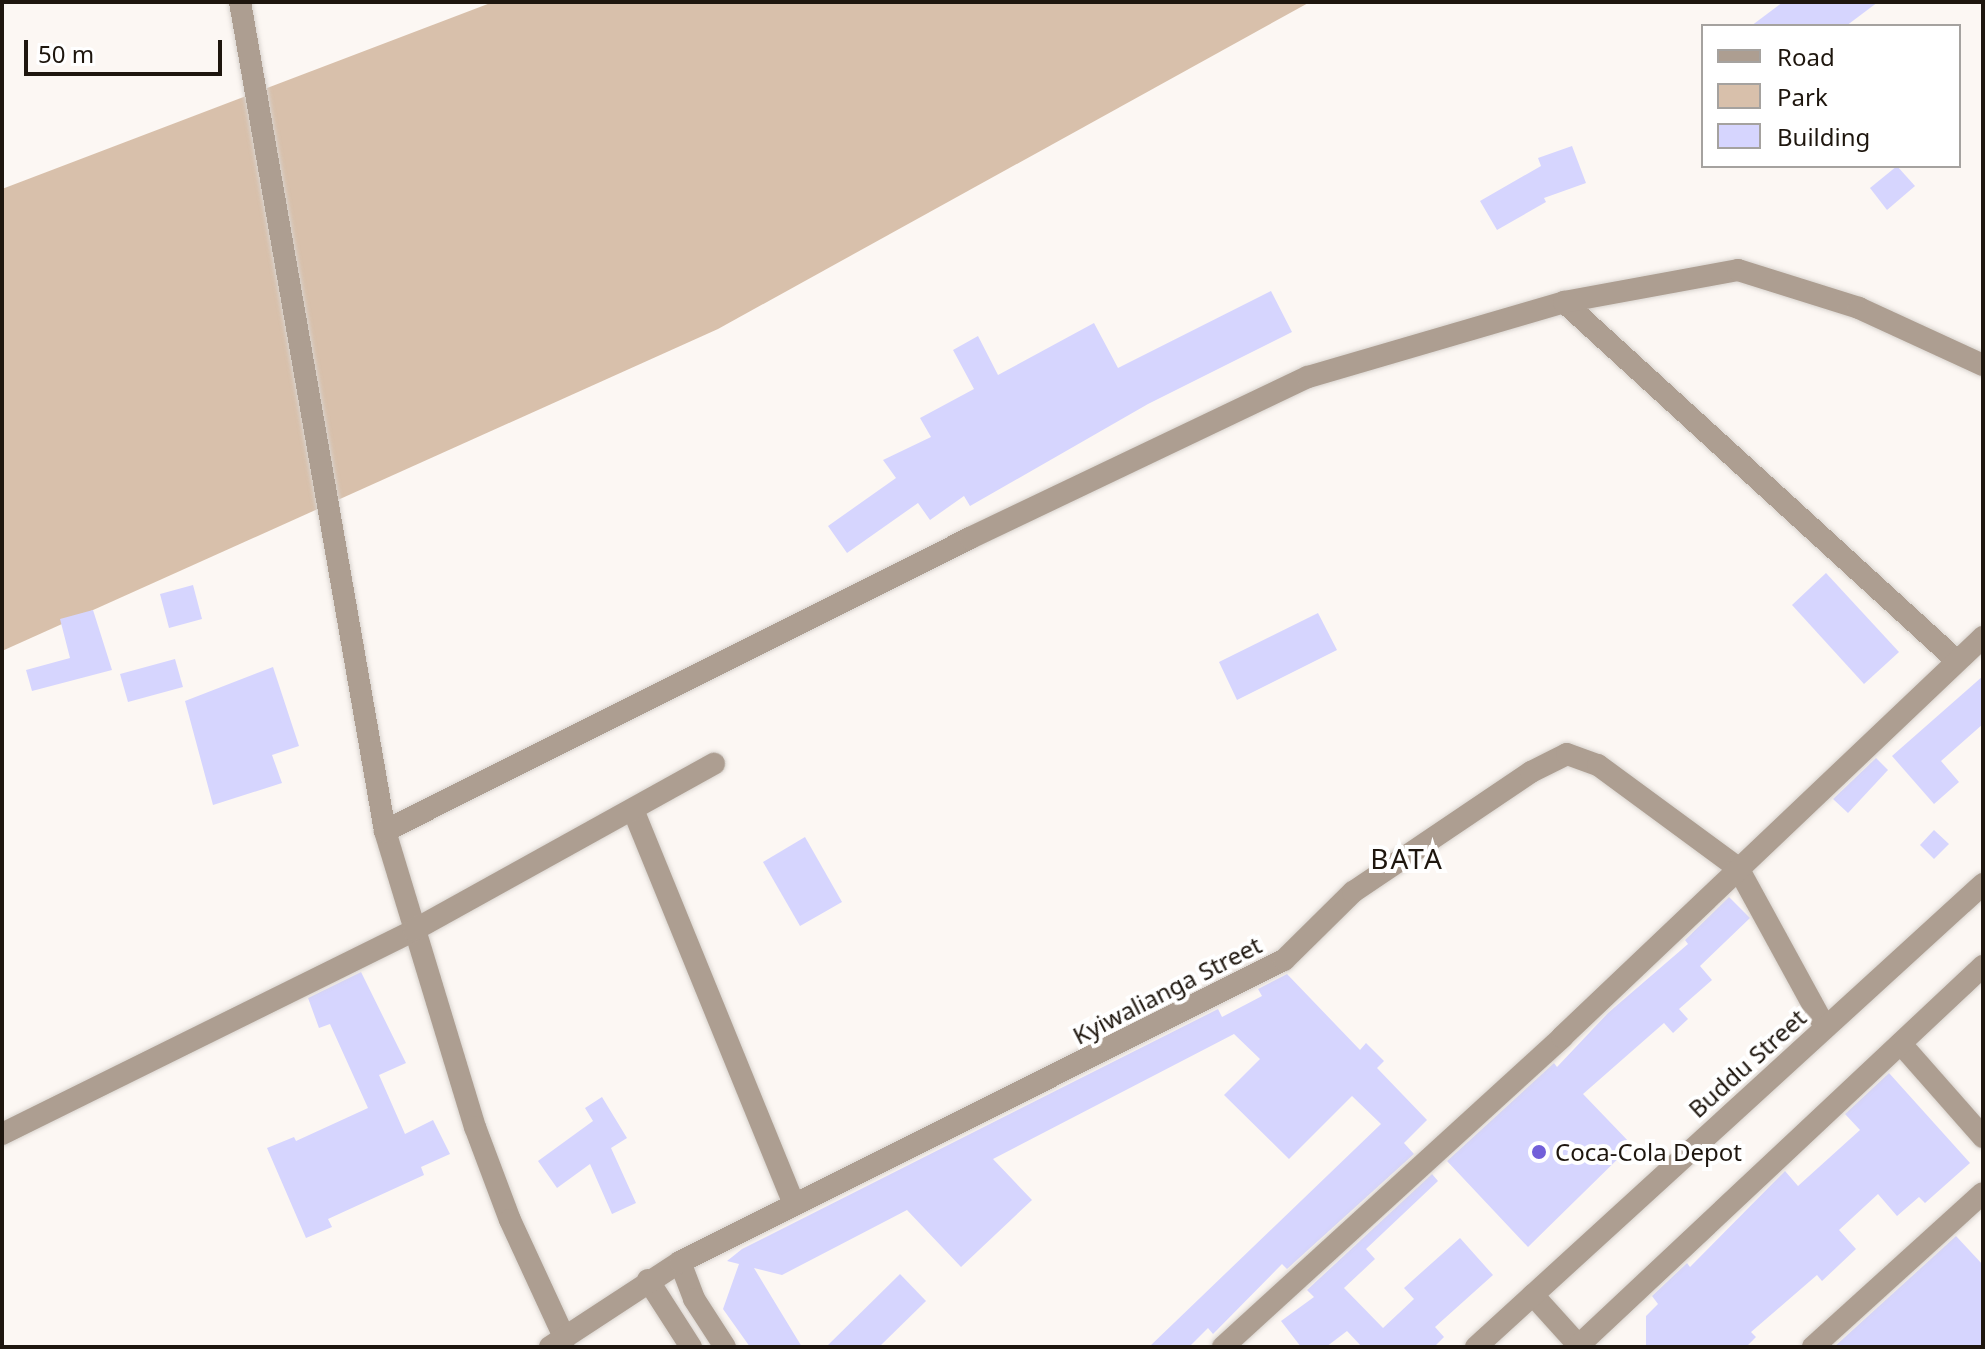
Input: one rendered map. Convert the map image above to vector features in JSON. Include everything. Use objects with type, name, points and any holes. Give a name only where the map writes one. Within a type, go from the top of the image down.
[{"type":"street","points":[[240,2],[385,831],[475,1127],[558,1343]]},
{"type":"street","points":[[385,831],[955,545],[1308,377],[1564,302],[1738,270],[1859,308],[1983,365]]},
{"type":"street","points":[[1564,302],[1956,660]]},
{"type":"street","points":[[1223,1347],[1983,637]]},
{"type":"street","name":"Kyiwalianga Street","points":[[558,1343],[648,1280],[680,1262],[1284,960],[1353,892],[1531,772],[1567,754],[1598,765],[1738,868],[1825,1027]]},
{"type":"street","points":[[2,1134],[414,930],[634,812],[714,764]]},
{"type":"street","points":[[634,812],[794,1204]]},
{"type":"street","name":"Buddu Street","points":[[1476,1347],[1983,884]]},
{"type":"street","points":[[1533,1295],[1578,1347],[1983,966]]},
{"type":"street","points":[[1901,1044],[1983,1137]]},
{"type":"street","points":[[1813,1347],[1983,1193]]},
{"type":"street","points":[[680,1262],[694,1299],[725,1347]]},
{"type":"street","points":[[648,1280],[691,1347]]},
{"type":"green space","points":[[493,2],[1310,2],[718,329],[2,651],[2,189]]},
{"type":"building","points":[[1783,2],[1878,2],[1849,24],[1754,24]]},
{"type":"building","points":[[1572,146],[1586,183],[1544,198],[1546,202],[1497,230],[1480,201],[1541,166],[1538,158]]},
{"type":"building","points":[[1895,168],[1899,168],[1915,186],[1887,210],[1870,188]]},
{"type":"building","points":[[1271,291],[1292,332],[1148,404],[970,506],[964,496],[930,520],[918,503],[847,553],[828,526],[896,478],[883,460],[931,437],[920,418],[974,389],[953,350],[978,336],[998,375],[1094,323],[1118,368]]},
{"type":"building","points":[[1826,573],[1899,652],[1864,684],[1792,605]]},
{"type":"building","points":[[193,585],[202,619],[169,628],[160,594]]},
{"type":"building","points":[[93,610],[112,670],[32,691],[26,670],[70,658],[60,619]]},
{"type":"building","points":[[1318,613],[1337,650],[1237,700],[1219,662]]},
{"type":"building","points":[[175,659],[183,687],[128,702],[120,674]]},
{"type":"building","points":[[273,667],[299,746],[272,755],[282,783],[213,805],[185,701]]},
{"type":"building","points":[[1983,676],[1983,724],[1941,761],[1959,782],[1934,804],[1892,756]]},
{"type":"building","points":[[1876,758],[1888,770],[1848,813],[1833,799]]},
{"type":"building","points":[[1934,830],[1949,844],[1934,859],[1920,845]]},
{"type":"building","points":[[805,837],[842,902],[800,926],[763,862]]},
{"type":"building","name":"Coca-Cola Depot","points":[[1729,897],[1750,918],[1700,966],[1712,980],[1679,1009],[1688,1019],[1673,1033],[1664,1023],[1583,1094],[1632,1145],[1528,1247],[1447,1161],[1554,1063],[1557,1067],[1608,1013],[1688,944],[1685,940]]},
{"type":"building","points":[[361,972],[406,1063],[379,1075],[405,1134],[433,1120],[450,1154],[421,1167],[424,1175],[328,1219],[332,1227],[306,1238],[267,1148],[294,1137],[296,1141],[368,1108],[330,1024],[319,1028],[308,998]]},
{"type":"building","points":[[1287,974],[1360,1050],[1366,1043],[1384,1061],[1377,1068],[1427,1120],[1404,1143],[1414,1154],[1287,1269],[1282,1264],[1213,1334],[1208,1328],[1189,1347],[1149,1347],[1381,1124],[1352,1096],[1289,1159],[1224,1095],[1260,1059],[1234,1034],[993,1159],[1032,1200],[961,1267],[907,1210],[782,1275],[754,1268],[802,1347],[750,1347],[723,1309],[739,1264],[727,1261],[742,1249],[1218,1009],[1222,1017],[1262,996],[1258,989]]},
{"type":"building","points":[[1889,1073],[1970,1163],[1925,1203],[1919,1197],[1897,1216],[1878,1194],[1839,1230],[1856,1249],[1822,1281],[1817,1275],[1751,1332],[1756,1337],[1746,1347],[1646,1347],[1646,1316],[1658,1304],[1652,1296],[1687,1263],[1690,1267],[1785,1171],[1798,1186],[1860,1130],[1845,1114]]},
{"type":"building","points":[[602,1097],[627,1138],[611,1148],[636,1203],[612,1214],[590,1164],[557,1188],[538,1161],[593,1121],[585,1108]]},
{"type":"building","points":[[1432,1174],[1438,1181],[1366,1249],[1375,1259],[1344,1288],[1383,1328],[1414,1299],[1404,1288],[1460,1238],[1493,1275],[1435,1327],[1444,1337],[1434,1347],[1362,1347],[1347,1331],[1326,1347],[1301,1347],[1281,1321],[1314,1297],[1307,1290]]},
{"type":"building","points":[[1956,1236],[1983,1265],[1983,1347],[1834,1347]]},
{"type":"building","points":[[900,1274],[926,1301],[879,1347],[826,1347]]},
{"type":"place","name":"Coca-Cola Depot","points":[[1539,1152]]},
{"type":"district","name":"BATA","points":[[1407,858]]}]
